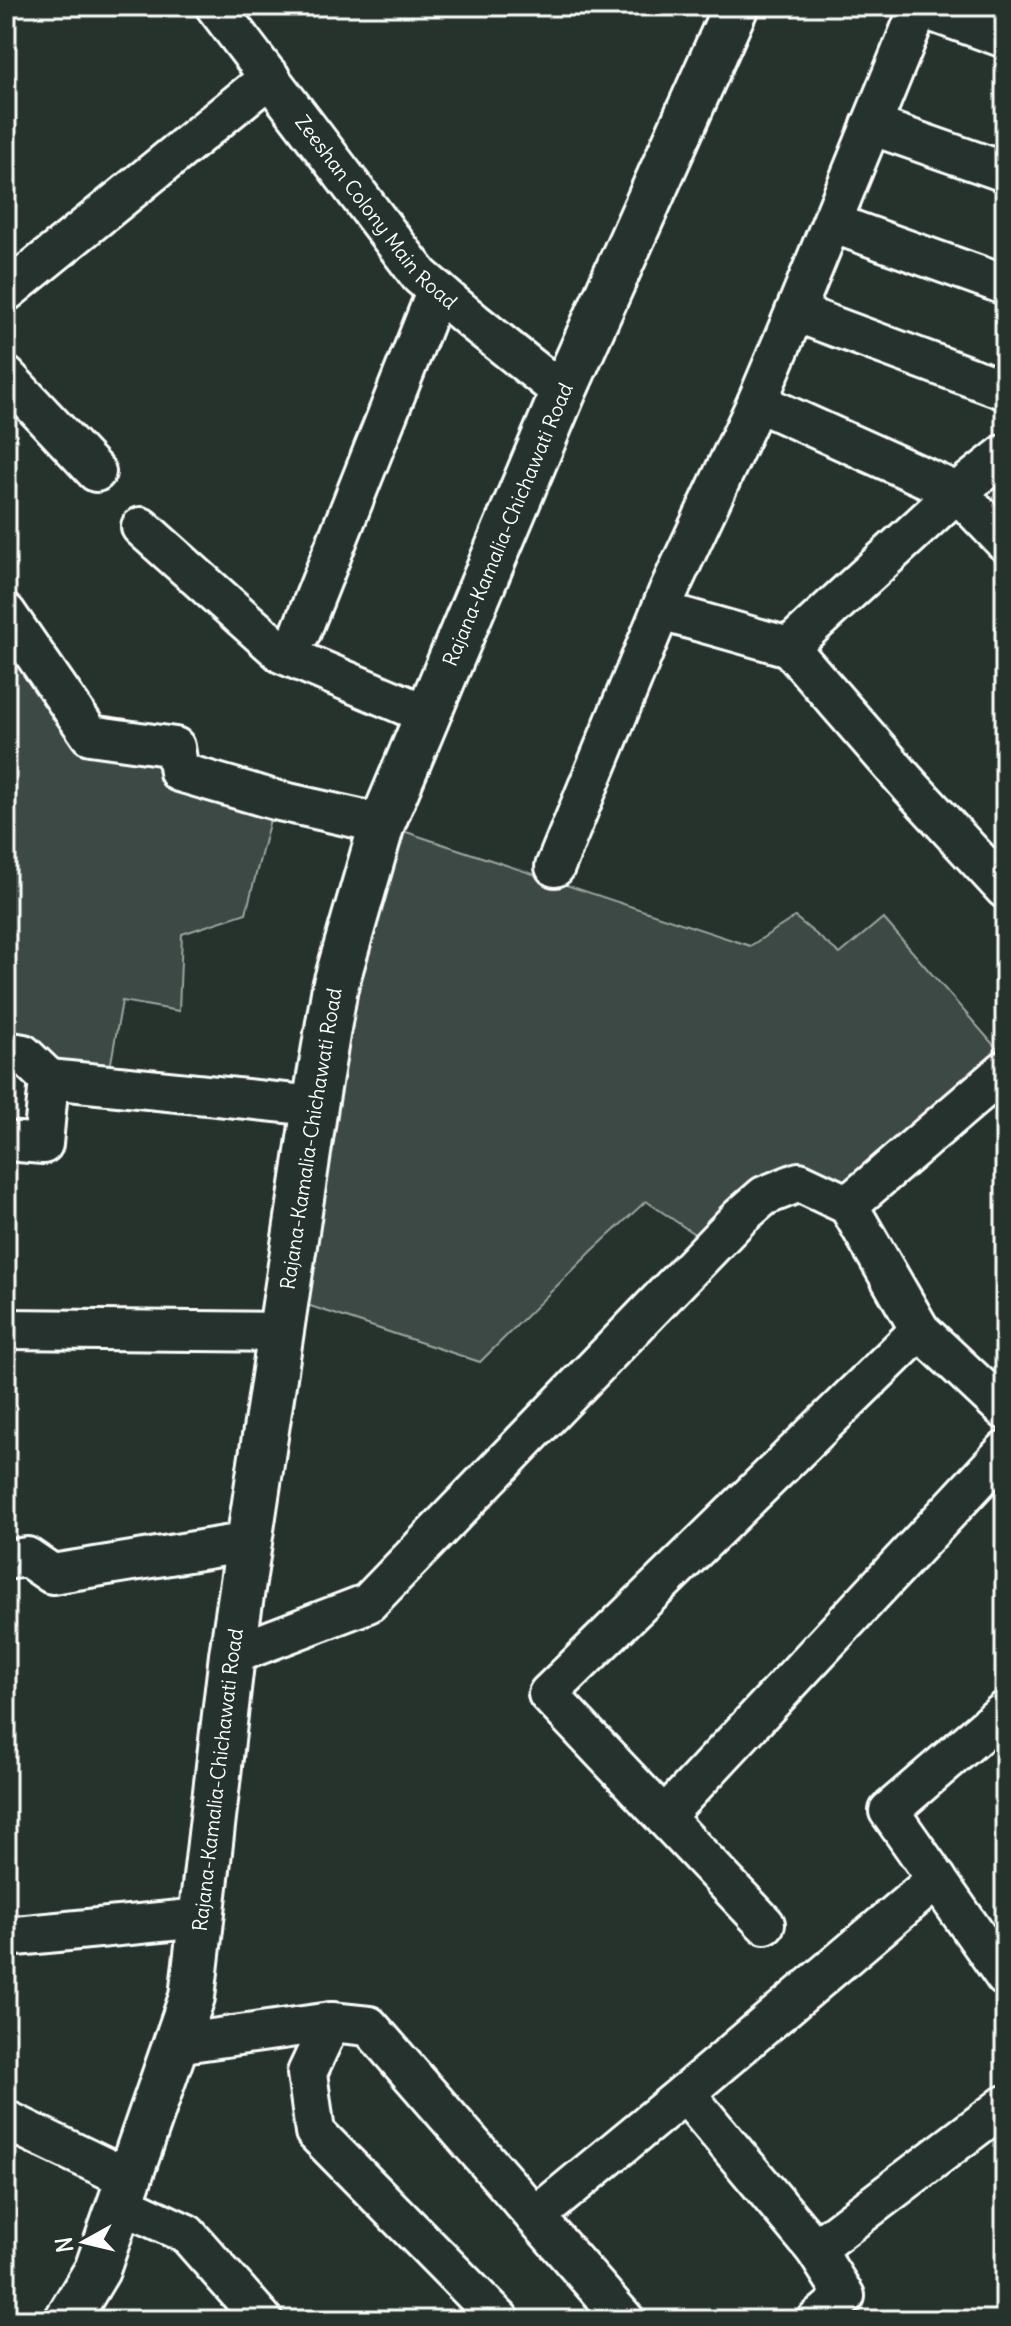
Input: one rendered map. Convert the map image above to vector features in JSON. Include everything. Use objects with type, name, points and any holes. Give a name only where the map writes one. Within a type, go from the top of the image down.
[{"type":"main road","name":"Rajana-Kamalia-Chichawati Road","points":[[67,2320],[97,2270],[192,1997],[232,1655],[315,1106],[335,987],[382,824],[563,393],[736,6]]},
{"type":"street","name":"Zeeshan Colony Main Road","points":[[215,6],[420,276],[563,393]]},
{"type":"street","points":[[555,867],[661,611],[795,312],[918,6],[1005,38]]},
{"type":"street","points":[[6,292],[270,77]]},
{"type":"street","points":[[871,125],[1005,172]]},
{"type":"street","points":[[832,223],[1005,285]]},
{"type":"street","points":[[301,632],[437,290]]},
{"type":"street","points":[[795,312],[1005,390]]},
{"type":"street","points":[[6,376],[96,472]]},
{"type":"street","points":[[757,402],[957,492],[1005,542]]},
{"type":"street","points":[[789,647],[957,492],[1005,454]]},
{"type":"street","points":[[141,527],[283,654],[428,715]]},
{"type":"street","points":[[661,611],[789,647],[1005,889]]},
{"type":"street","points":[[6,613],[90,735],[175,747],[179,772],[275,800],[382,824]]},
{"type":"street","points":[[6,1051],[23,1054],[49,1079],[315,1106]]},
{"type":"street","points":[[848,1205],[1005,1070]]},
{"type":"street","points":[[6,1141],[43,1144],[49,1079]]},
{"type":"street","points":[[232,1655],[368,1603],[740,1217],[764,1196],[799,1182],[848,1205],[920,1330],[1005,1410]]},
{"type":"street","points":[[6,1329],[281,1332]]},
{"type":"street","points":[[765,1924],[548,1694],[920,1330]]},
{"type":"street","points":[[664,1817],[1005,1451]]},
{"type":"street","points":[[6,1560],[27,1557],[52,1574],[250,1542]]},
{"type":"street","points":[[1005,1711],[889,1811],[1005,1977]]},
{"type":"street","points":[[535,2217],[937,1879]]},
{"type":"street","points":[[6,1937],[201,1918]]},
{"type":"street","points":[[176,2044],[331,2022],[369,2026],[625,2320]]},
{"type":"street","points":[[331,2022],[307,2073],[315,2132],[500,2320]]},
{"type":"street","points":[[685,2093],[815,2249],[845,2296],[817,2320]]},
{"type":"street","points":[[815,2249],[1005,2105]]},
{"type":"street","points":[[6,2120],[125,2191],[187,2234],[263,2320]]},
{"type":"shaded area","points":[[6,613],[90,735],[275,800],[246,913],[182,934],[179,1011],[122,1001],[107,1085],[6,1051]]},
{"type":"shaded area","points":[[382,824],[750,946],[795,917],[840,954],[883,918],[1005,1058],[848,1205],[799,1182],[712,1246],[646,1201],[480,1362],[286,1298]]}]
